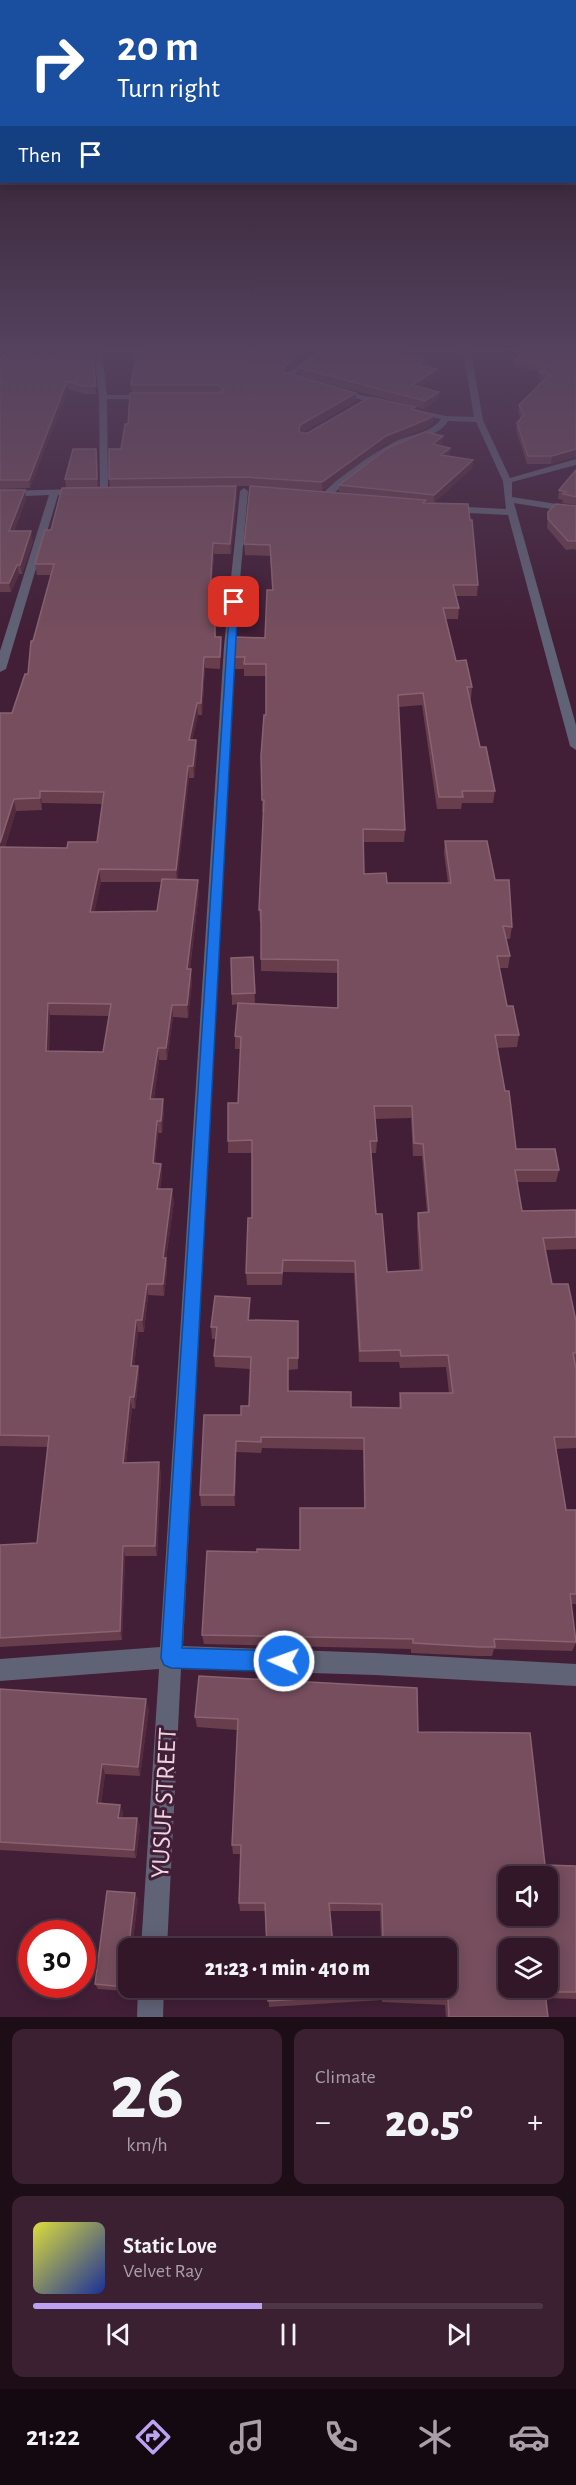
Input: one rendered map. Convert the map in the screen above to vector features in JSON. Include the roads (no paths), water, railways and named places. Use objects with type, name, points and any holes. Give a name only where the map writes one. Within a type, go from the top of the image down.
[{"type":"street","points":[[104,445],[104,491]]},
{"type":"street","points":[[337,497],[321,496],[365,465],[399,445]]},
{"type":"street","points":[[491,445],[507,480],[508,499],[576,746]]},
{"type":"street","points":[[507,480],[576,462]]},
{"type":"street","points":[[0,494],[116,491]]},
{"type":"street","name":"YUSUF STREET","points":[[155,1938],[229,646],[244,491]]},
{"type":"street","points":[[0,669],[54,493]]},
{"type":"street","points":[[508,499],[576,510]]},
{"type":"street","points":[[442,509],[512,512]]},
{"type":"street","points":[[0,1670],[171,1658],[375,1664],[576,1675]]},
{"type":"street","points":[[150,2017],[151,1998]]}]
